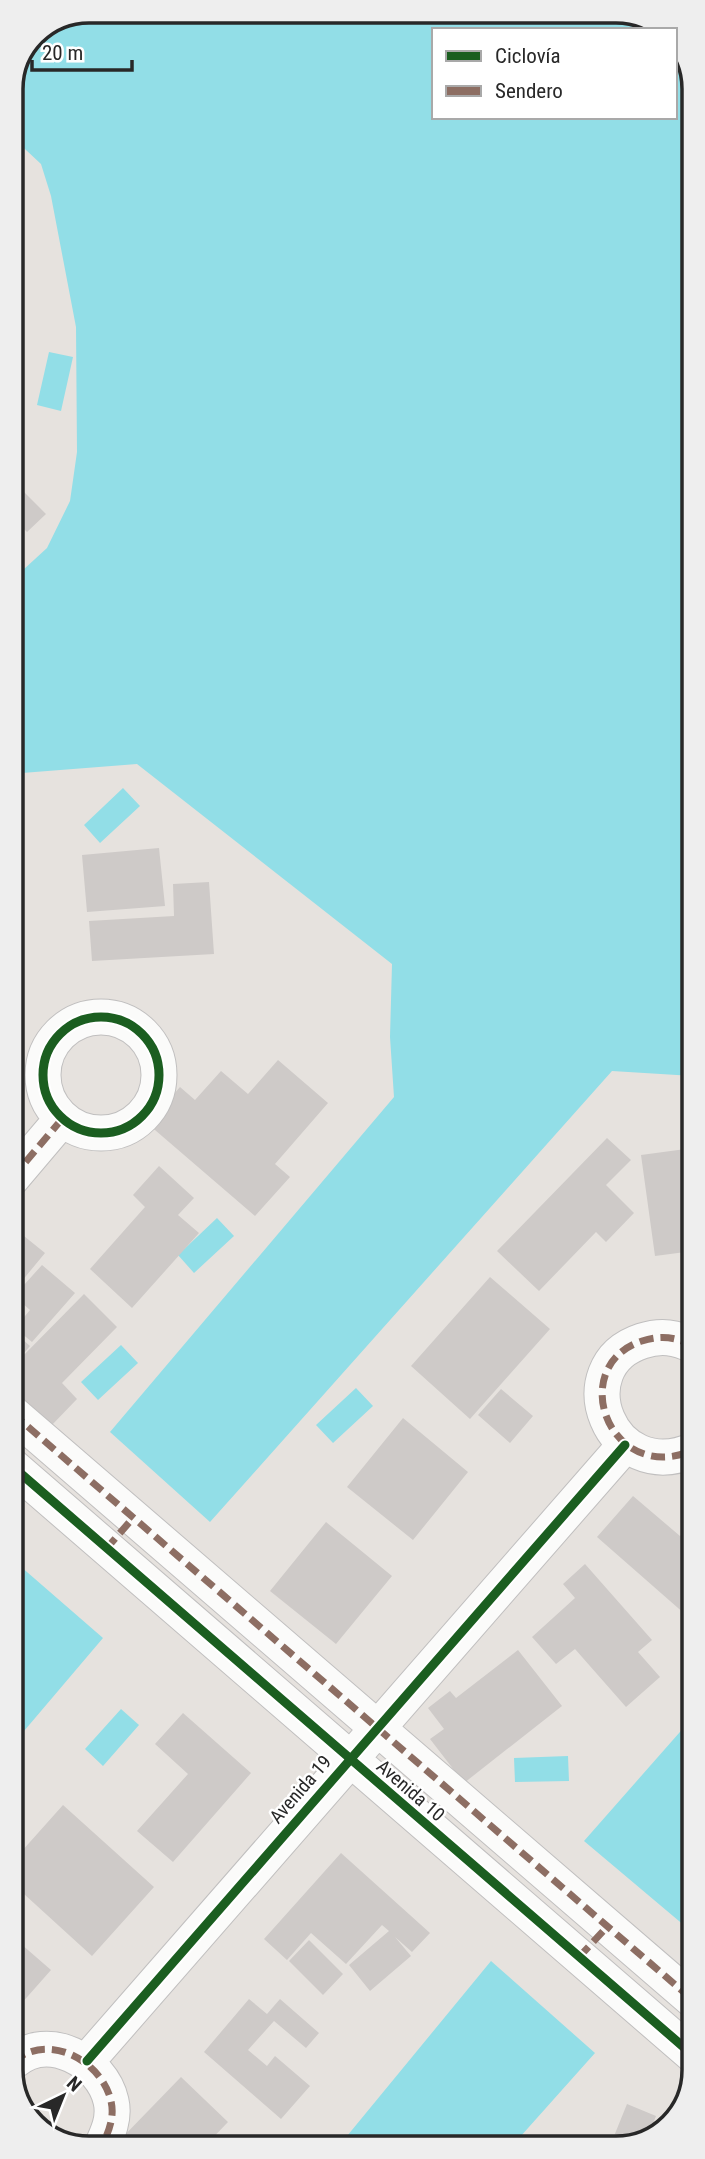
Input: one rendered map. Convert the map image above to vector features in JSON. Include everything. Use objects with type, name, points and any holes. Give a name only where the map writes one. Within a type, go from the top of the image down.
[{"type":"street","points":[[23,1165],[62,1119]]},
{"type":"street","points":[[682,1339],[655,1336],[633,1344],[614,1359],[604,1380],[602,1404],[609,1427],[625,1446],[646,1456],[670,1458],[682,1454]]},
{"type":"street","name":"Avenida 10","points":[[23,1423],[682,1991]]},
{"type":"street","name":"Avenida 19","points":[[87,2062],[625,1446]]},
{"type":"street","name":"Avenida 10","points":[[23,1476],[682,2046]]},
{"type":"street","points":[[106,1549],[133,1518]]},
{"type":"street","points":[[579,1957],[607,1927]]},
{"type":"street","points":[[23,2058],[40,2050],[65,2051],[87,2062],[104,2080],[112,2103],[111,2127],[107,2136]]},
{"type":"water","points":[[621,23],[642,28],[432,28],[432,119],[677,119],[677,63],[682,80],[682,1075],[612,1071],[210,1522],[110,1432],[394,1097],[390,1037],[392,964],[137,764],[23,773],[23,570],[47,548],[70,501],[77,452],[76,327],[51,196],[41,164],[23,147],[24,76],[28,63],[42,42],[63,28],[76,24]]},
{"type":"water","points":[[49,352],[73,357],[61,411],[37,405]]},
{"type":"water","points":[[123,788],[140,806],[100,843],[84,825]]},
{"type":"water","points":[[217,1218],[234,1236],[194,1273],[178,1255]]},
{"type":"water","points":[[121,1345],[138,1363],[98,1400],[81,1382]]},
{"type":"water","points":[[356,1388],[373,1406],[333,1443],[316,1425]]},
{"type":"water","points":[[23,1569],[103,1638],[23,1732]]},
{"type":"water","points":[[121,1709],[139,1725],[103,1766],[85,1749]]},
{"type":"water","points":[[682,1730],[682,1924],[584,1841]]},
{"type":"water","points":[[568,1756],[569,1781],[515,1782],[514,1758]]},
{"type":"water","points":[[491,1961],[595,2053],[521,2136],[347,2136]]},
{"type":"building","points":[[23,491],[46,514],[27,532],[23,528]]},
{"type":"building","points":[[159,848],[165,906],[87,912],[82,855]]},
{"type":"building","points":[[209,882],[214,954],[92,961],[89,921],[174,916],[173,884]]},
{"type":"building","points":[[278,1060],[328,1103],[275,1164],[290,1177],[255,1216],[148,1124],[180,1087],[195,1100],[221,1071],[248,1094]]},
{"type":"building","points":[[607,1138],[631,1160],[606,1185],[634,1213],[606,1242],[596,1232],[539,1291],[497,1251]]},
{"type":"building","points":[[682,1149],[682,1252],[655,1256],[641,1155]]},
{"type":"building","points":[[159,1166],[194,1198],[178,1215],[199,1233],[132,1308],[90,1269],[145,1207],[133,1195]]},
{"type":"building","points":[[23,1235],[45,1253],[23,1280]]},
{"type":"building","points":[[42,1265],[75,1293],[32,1342],[23,1335],[23,1318],[30,1310],[23,1304],[23,1286]]},
{"type":"building","points":[[490,1277],[550,1329],[470,1419],[411,1366]]},
{"type":"building","points":[[84,1294],[117,1327],[62,1383],[77,1399],[50,1427],[23,1400],[23,1356]]},
{"type":"building","points":[[23,1340],[30,1346],[23,1354]]},
{"type":"building","points":[[501,1389],[533,1416],[510,1443],[478,1415]]},
{"type":"building","points":[[403,1418],[468,1472],[413,1540],[347,1487]]},
{"type":"building","points":[[633,1496],[680,1536],[682,1534],[682,1611],[597,1537]]},
{"type":"building","points":[[326,1522],[392,1576],[336,1644],[270,1591]]},
{"type":"building","points":[[585,1564],[652,1640],[638,1652],[660,1677],[626,1707],[575,1649],[556,1664],[532,1637],[575,1598],[563,1584]]},
{"type":"building","points":[[518,1650],[562,1706],[464,1783],[430,1739],[444,1729],[428,1708],[450,1691],[456,1698]]},
{"type":"building","points":[[183,1713],[251,1773],[173,1862],[137,1831],[188,1774],[155,1744]]},
{"type":"building","points":[[63,1805],[154,1887],[92,1956],[23,1893],[23,1850]]},
{"type":"building","points":[[341,1853],[430,1933],[412,1952],[395,1937],[411,1956],[370,1991],[349,1965],[389,1931],[382,1925],[346,1964],[311,1933],[287,1960],[264,1939]]},
{"type":"building","points":[[309,1940],[343,1974],[323,1995],[289,1961]]},
{"type":"building","points":[[23,1946],[51,1970],[23,2002]]},
{"type":"building","points":[[249,1999],[267,2014],[280,1999],[319,2033],[306,2048],[274,2021],[248,2050],[267,2066],[275,2056],[310,2086],[281,2119],[204,2052]]},
{"type":"building","points":[[181,2077],[228,2122],[215,2136],[124,2136]]},
{"type":"building","points":[[627,2104],[656,2116],[652,2125],[645,2129],[625,2136],[614,2136]]},
{"type":"marked path","points":[[23,1165],[62,1119]]},
{"type":"marked path","points":[[682,1341],[656,1338],[642,1341],[619,1354],[606,1374],[602,1396],[607,1419],[620,1438],[639,1452],[664,1457],[682,1453]]},
{"type":"marked path","points":[[23,1422],[682,1991]]},
{"type":"marked path","points":[[106,1549],[133,1518]]},
{"type":"marked path","points":[[579,1957],[607,1927]]},
{"type":"marked path","points":[[23,2056],[42,2049],[57,2050],[72,2055],[97,2074],[106,2087],[112,2107],[106,2136]]},
{"type":"cycle path","points":[[101,1017],[123,1021],[142,1034],[155,1053],[159,1075],[155,1097],[142,1116],[123,1129],[101,1133],[79,1129],[60,1116],[47,1097],[43,1075],[47,1053],[60,1034],[79,1021],[101,1017]]},
{"type":"cycle path","points":[[87,2061],[625,1445]]},
{"type":"cycle path","points":[[23,1476],[682,2046]]}]
